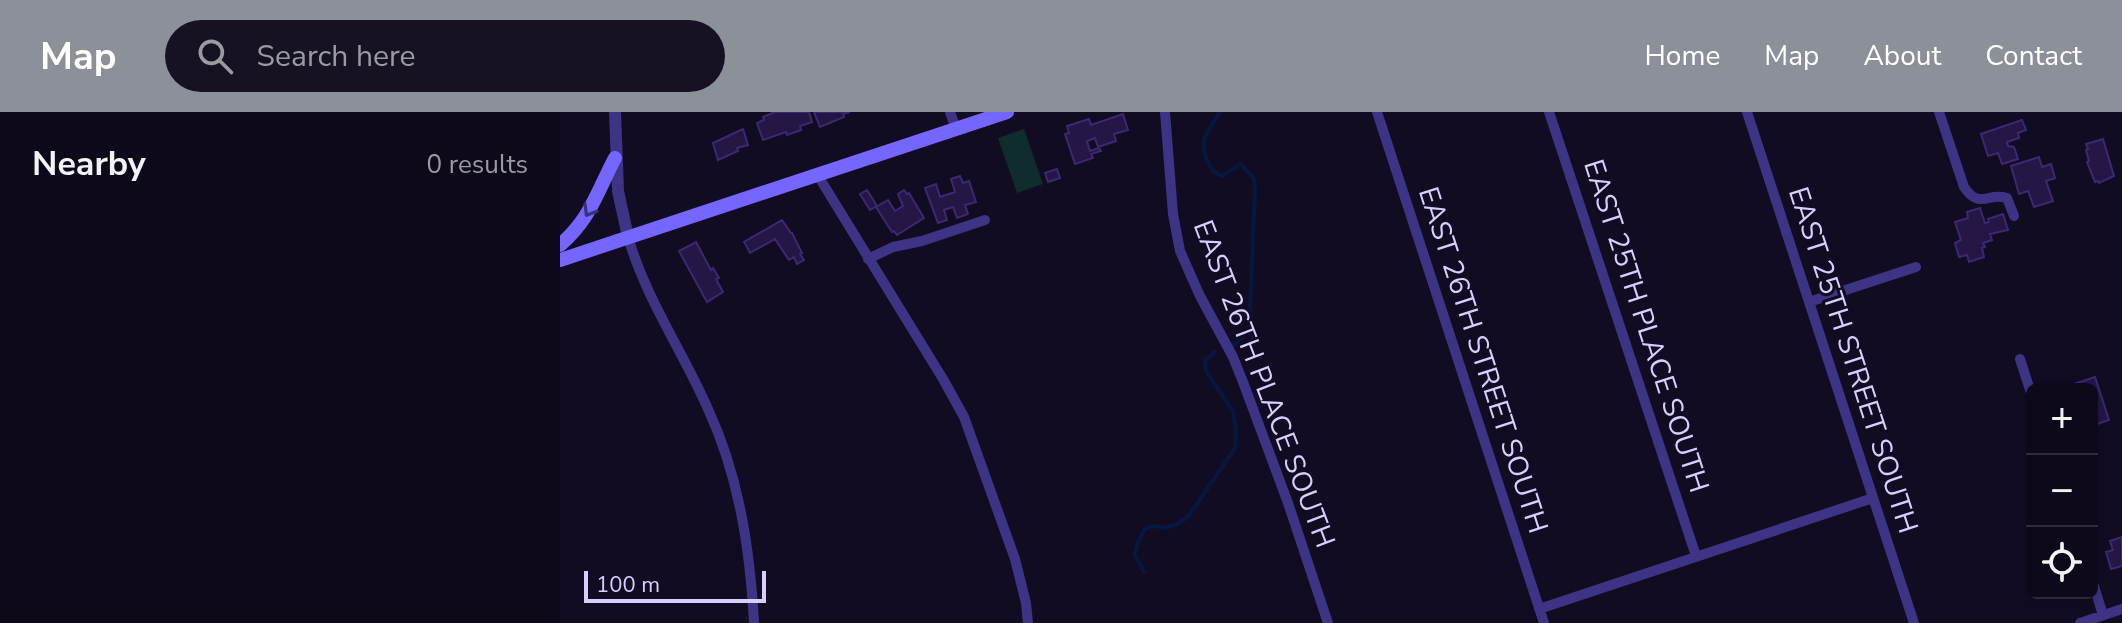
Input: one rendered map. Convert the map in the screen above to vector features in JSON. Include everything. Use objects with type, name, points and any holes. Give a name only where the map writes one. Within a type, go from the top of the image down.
[{"type":"main road","points":[[560,260],[1007,112]]},
{"type":"main road","points":[[560,245],[591,210],[615,158]]},
{"type":"street","points":[[615,112],[618,191],[628,237],[642,278],[720,437],[744,525],[754,623]]},
{"type":"street","points":[[950,112],[956,129]]},
{"type":"street","name":"EAST 26TH PLACE SOUTH","points":[[1165,112],[1173,214],[1180,251],[1240,374],[1328,623]]},
{"type":"street","name":"EAST 26TH STREET SOUTH","points":[[1377,112],[1544,623]]},
{"type":"street","name":"EAST 25TH PLACE SOUTH","points":[[1549,112],[1696,556]]},
{"type":"street","name":"EAST 25TH STREET SOUTH","points":[[1747,112],[1914,623]]},
{"type":"street","points":[[1939,112],[1969,194],[1984,200],[2000,196],[2007,198],[2014,216]]},
{"type":"street","points":[[817,174],[964,417],[1015,559],[1028,623]]},
{"type":"street","points":[[868,259],[893,247],[922,241],[985,220]]},
{"type":"street","points":[[1809,302],[1916,267]]},
{"type":"street","points":[[2020,359],[2028,383]]},
{"type":"street","points":[[1539,609],[1873,498]]},
{"type":"street","points":[[2098,599],[2103,615]]},
{"type":"street","points":[[2080,623],[2122,609]]},
{"type":"green space","points":[[1024,129],[1043,184],[1017,193],[998,138]]},
{"type":"building","points":[[772,112],[809,112],[812,122],[800,126],[801,130],[763,140],[757,123]]},
{"type":"building","points":[[814,112],[850,112],[820,127]]},
{"type":"building","points":[[1123,114],[1128,130],[1114,134],[1116,141],[1098,147],[1095,138],[1087,141],[1090,151],[1099,148],[1101,151],[1091,154],[1093,158],[1075,164],[1065,134],[1069,133],[1067,126],[1089,119],[1091,125]]},
{"type":"building","points":[[2022,120],[2026,130],[2018,133],[2019,138],[2007,142],[2008,146],[2014,147],[2018,159],[2002,164],[1998,153],[1988,156],[1981,134]]},
{"type":"building","points":[[743,129],[748,145],[718,160],[713,143]]},
{"type":"building","points":[[2103,139],[2114,176],[2099,183],[2095,182],[2087,162],[2086,144]]},
{"type":"building","points":[[2039,157],[2042,167],[2051,164],[2055,178],[2046,181],[2053,201],[2034,207],[2028,191],[2019,194],[2011,166]]},
{"type":"building","points":[[1057,169],[1060,178],[1048,182],[1045,173]]},
{"type":"building","points":[[960,176],[963,183],[969,181],[976,202],[965,205],[968,214],[957,218],[953,207],[944,210],[947,220],[938,223],[925,188],[936,184],[940,197],[955,192],[951,179]]},
{"type":"building","points":[[867,190],[877,206],[870,210],[860,194]]},
{"type":"building","points":[[904,190],[924,218],[897,235],[876,207],[888,200],[895,211],[903,206],[898,194]]},
{"type":"building","points":[[1980,208],[1985,223],[2003,214],[2008,230],[1990,234],[1992,240],[1983,243],[1984,257],[1969,262],[1967,255],[1959,257],[1955,243],[1961,240],[1955,222],[1968,218],[1967,212]]},
{"type":"building","points":[[782,220],[802,253],[804,260],[797,264],[794,257],[789,260],[775,239],[750,253],[744,242]]},
{"type":"building","points":[[696,242],[711,270],[713,268],[719,278],[716,279],[723,292],[707,302],[679,251]]},
{"type":"building","points":[[2095,377],[2097,383],[2077,383]]},
{"type":"building","points":[[2098,386],[2109,420],[2098,424]]},
{"type":"building","points":[[2122,537],[2122,566],[2111,569],[2106,552],[2113,550],[2110,541]]},
{"type":"waterway","points":[[1220,112],[1204,141],[1209,165],[1222,176],[1241,164],[1254,179],[1255,190],[1251,321],[1246,334],[1232,346]]},
{"type":"waterway","points":[[1144,572],[1135,555],[1145,529],[1153,526],[1166,528],[1188,517],[1235,448],[1233,411],[1206,371],[1205,360],[1215,352]]}]
